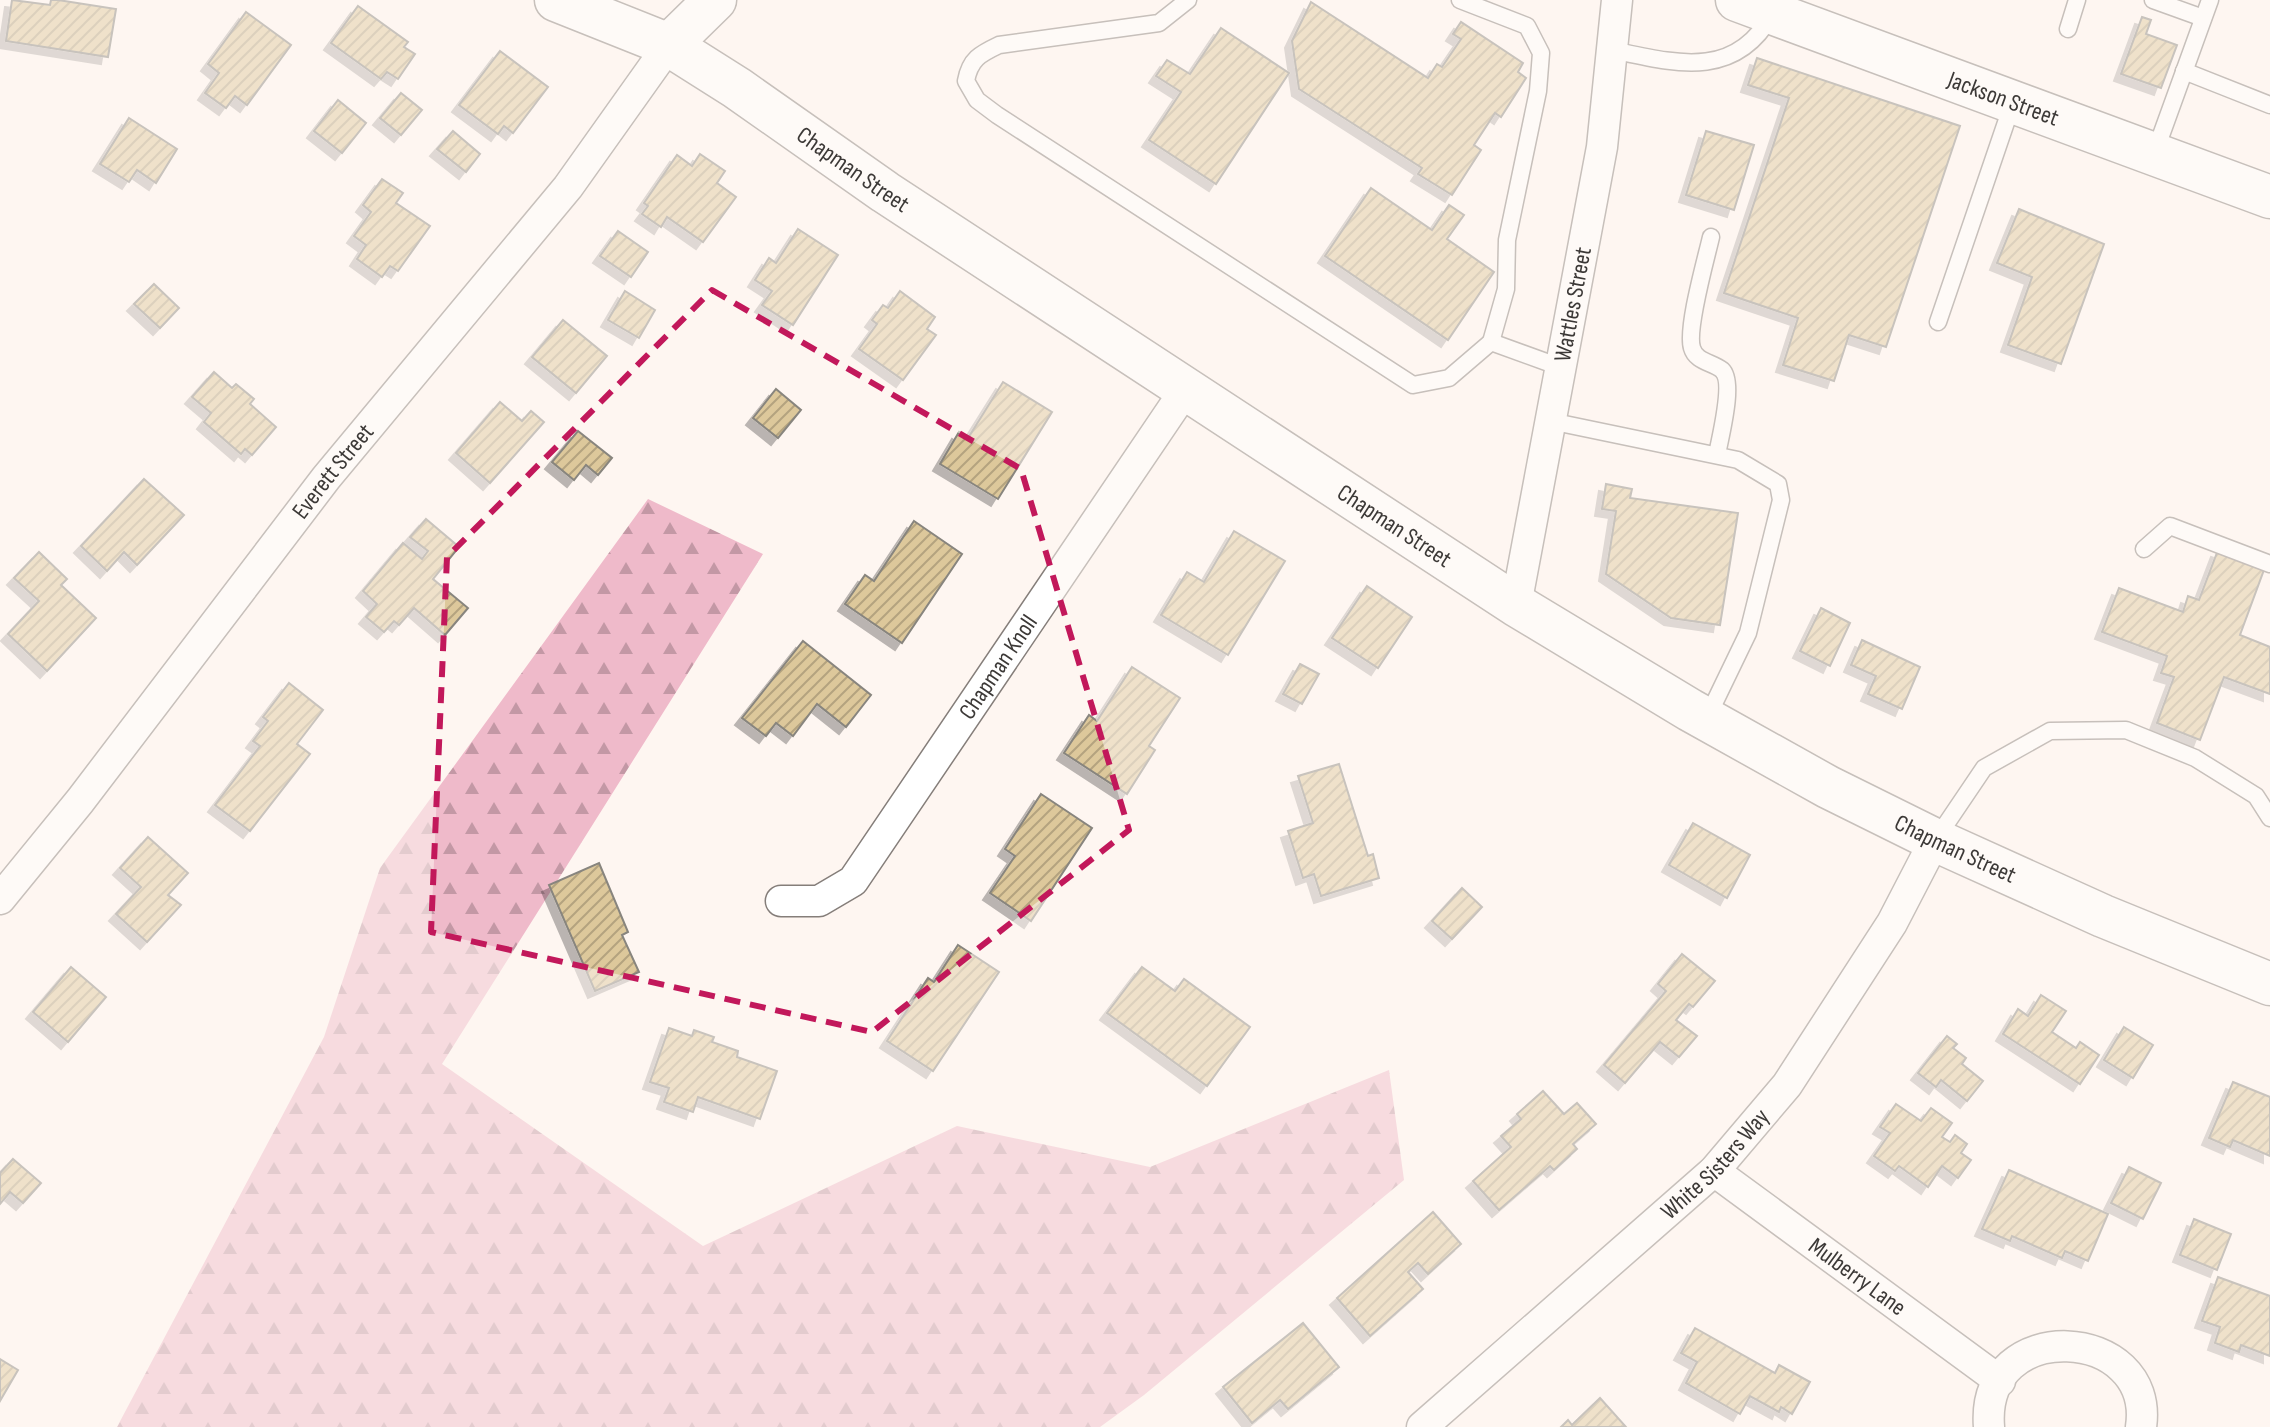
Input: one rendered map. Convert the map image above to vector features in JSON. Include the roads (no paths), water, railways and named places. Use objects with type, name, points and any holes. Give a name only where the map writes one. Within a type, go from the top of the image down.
[{"type":"main road","name":"Chapman Street","points":[[556,0],[669,45],[1516,605],[1707,720],[1935,840],[2103,916],[2268,978]]},
{"type":"main road","points":[[669,45],[715,0]]},
{"type":"main road","name":"Jackson Street","points":[[1755,6],[2270,197]]},
{"type":"street","name":"Wattles Street","points":[[1516,605],[1602,147],[1617,0]]},
{"type":"street","name":"Everett Street","points":[[0,899],[80,801],[326,478],[568,187],[669,45]]},
{"type":"street","name":"Chapman Knoll","points":[[781,901],[819,901],[853,881],[1186,389]]},
{"type":"street","name":"White Sisters Way","points":[[1422,1427],[1714,1171],[1787,1085],[1892,923],[1935,840]]},
{"type":"street","name":"Mulberry Lane","points":[[1714,1171],[2000,1381]]},
{"type":"street","points":[[1989,1427],[1991,1401],[2000,1381],[2016,1362],[2037,1349],[2060,1344],[2085,1347],[2108,1357],[2126,1374],[2138,1396],[2141,1427]]},
{"type":"lane","points":[[1188,0],[1159,23],[999,45],[969,64],[966,81],[977,100],[997,115],[1413,385],[1449,378],[1491,342],[1506,289],[1507,240],[1538,91],[1541,53],[1527,26],[1460,0]]},
{"type":"lane","points":[[2068,29],[2077,0]]},
{"type":"lane","points":[[2153,0],[2203,18]]},
{"type":"lane","points":[[2155,152],[2210,0]]},
{"type":"lane","points":[[1612,50],[1682,64],[1705,64],[1759,38],[1755,6]]},
{"type":"lane","points":[[2184,71],[2270,105]]},
{"type":"lane","points":[[1938,322],[2013,100]]},
{"type":"lane","points":[[1711,237],[1693,324],[1692,348],[1699,358],[1722,371],[1729,381],[1717,455]]},
{"type":"lane","points":[[1491,342],[1560,367]]},
{"type":"lane","points":[[1550,421],[1738,460],[1778,484],[1781,500],[1748,633],[1707,720]]},
{"type":"lane","points":[[2144,549],[2170,526],[2270,564]]},
{"type":"lane","points":[[1935,840],[1984,768],[2050,731],[2126,730],[2195,758],[2256,796],[2270,818]]}]
